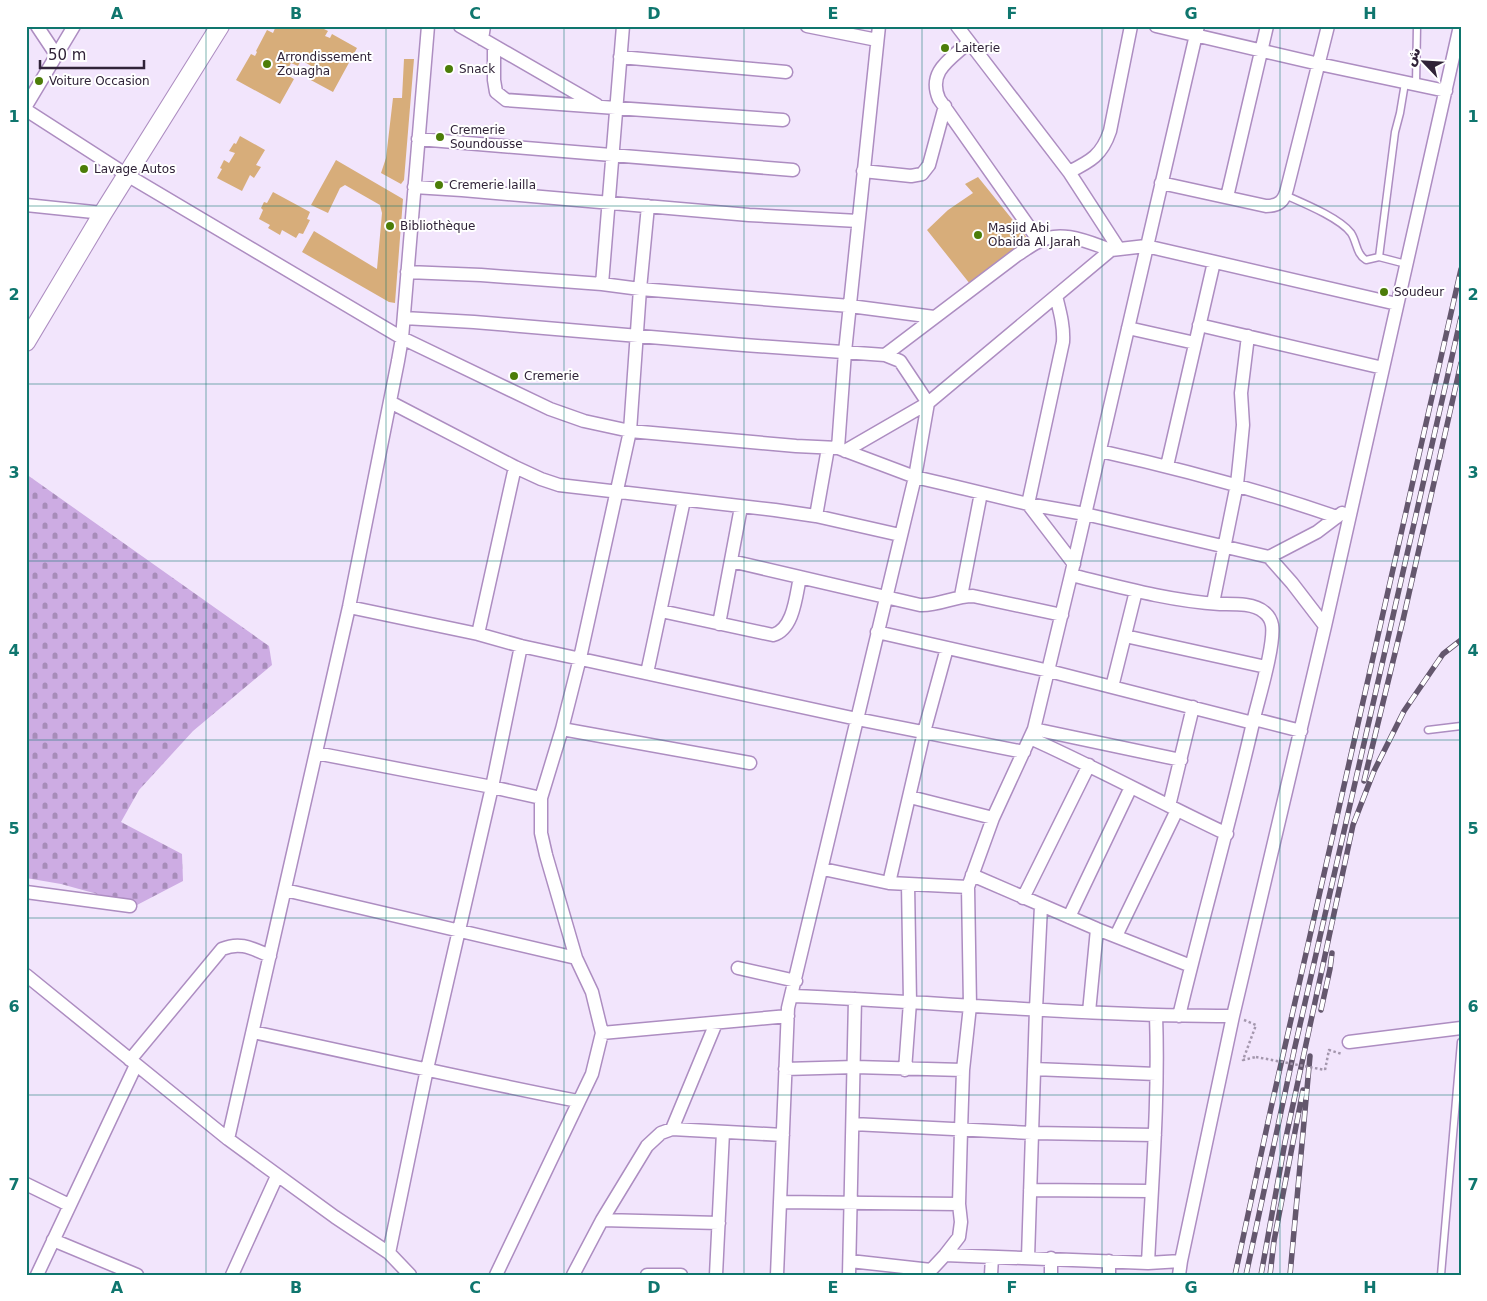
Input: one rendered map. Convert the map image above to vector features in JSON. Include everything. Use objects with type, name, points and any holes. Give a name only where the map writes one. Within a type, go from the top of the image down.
[{"type":"main road","points":[[26,342],[102,214],[220,26]]},
{"type":"street","points":[[38,26],[57,56]]},
{"type":"street","points":[[74,26],[26,108],[127,175],[402,338],[550,409],[584,421],[630,431],[837,449],[915,477],[1269,557],[1325,626]]},
{"type":"street","points":[[228,1139],[349,607],[402,338],[428,26]]},
{"type":"street","points":[[460,26],[599,107]]},
{"type":"street","points":[[482,39],[484,26]]},
{"type":"street","points":[[602,284],[623,26]]},
{"type":"street","points":[[807,26],[877,40]]},
{"type":"street","points":[[816,516],[837,449],[858,221],[879,26]]},
{"type":"street","points":[[1069,172],[1090,161],[1100,152],[1106,142],[1110,131],[1131,26]]},
{"type":"street","points":[[1156,26],[1196,31],[1262,51],[1446,92]]},
{"type":"street","points":[[1227,197],[1267,26]]},
{"type":"street","points":[[1161,183],[1272,206],[1277,206],[1282,202],[1328,26]]},
{"type":"street","points":[[1179,1275],[1233,1016],[1301,731],[1460,26]]},
{"type":"street","points":[[1039,241],[944,106],[936,90],[938,72],[964,31],[1069,172],[1115,249]]},
{"type":"street","points":[[850,1261],[930,1272],[959,1237],[961,1222],[959,1204],[961,1130],[970,1006],[970,881],[993,818],[1032,733],[1049,671],[1196,31]]},
{"type":"street","points":[[494,46],[496,92],[506,100],[783,120]]},
{"type":"street","points":[[620,57],[786,72]]},
{"type":"street","points":[[863,171],[911,176],[922,174],[926,171],[944,106]]},
{"type":"street","points":[[418,139],[793,170]]},
{"type":"street","points":[[414,187],[748,215],[858,221]]},
{"type":"street","points":[[26,204],[102,214]]},
{"type":"street","points":[[496,1275],[592,1074],[602,1033],[600,1018],[592,992],[576,958],[541,832],[541,798],[562,729],[580,658],[630,431],[636,336],[648,206]]},
{"type":"street","points":[[885,355],[1039,241],[1058,236],[1074,238],[1115,249],[1146,246],[1397,304]]},
{"type":"street","points":[[837,449],[928,403],[1115,249]]},
{"type":"street","points":[[1167,466],[1214,262]]},
{"type":"street","points":[[408,272],[481,275],[602,284],[640,289],[850,306],[934,317]]},
{"type":"street","points":[[1056,296],[1064,329],[1063,342],[1028,504],[1072,570],[1136,591],[1263,610],[1269,616],[1272,626],[1266,667],[1254,721],[1227,834],[1179,1016]]},
{"type":"street","points":[[404,318],[885,355],[900,361],[928,403],[915,477],[823,869],[788,1008],[777,1275]]},
{"type":"street","points":[[1199,325],[1383,368]]},
{"type":"street","points":[[1128,328],[1195,343]]},
{"type":"street","points":[[1213,603],[1237,484],[1242,425],[1241,393],[1248,336]]},
{"type":"street","points":[[390,402],[515,467],[559,485],[617,490],[816,516],[900,535]]},
{"type":"street","points":[[1100,451],[1237,484],[1337,517]]},
{"type":"street","points":[[478,634],[515,467]]},
{"type":"street","points":[[961,596],[981,493]]},
{"type":"street","points":[[647,673],[684,500]]},
{"type":"street","points":[[1269,557],[1317,532],[1352,504]]},
{"type":"street","points":[[719,624],[741,507]]},
{"type":"street","points":[[731,561],[920,605],[930,606],[961,596],[983,598],[1062,615]]},
{"type":"street","points":[[661,611],[773,635],[778,633],[787,624],[800,577]]},
{"type":"street","points":[[1112,687],[1136,591]]},
{"type":"street","points":[[349,607],[857,719],[1024,752]]},
{"type":"street","points":[[878,632],[1301,731]]},
{"type":"street","points":[[1124,636],[1266,667]]},
{"type":"street","points":[[389,1253],[427,1069],[492,787],[521,646]]},
{"type":"street","points":[[890,883],[924,732],[947,648]]},
{"type":"street","points":[[1116,936],[1173,808],[1180,760],[1193,707]]},
{"type":"street","points":[[562,729],[750,763]]},
{"type":"street","points":[[1032,733],[1180,760]]},
{"type":"street","points":[[1032,733],[1089,765],[1227,834]]},
{"type":"street","points":[[316,753],[541,798]]},
{"type":"street","points":[[1023,898],[1089,765]]},
{"type":"street","points":[[1069,917],[1131,786]]},
{"type":"street","points":[[910,797],[993,818]]},
{"type":"street","points":[[823,869],[890,883],[970,881],[1023,898],[1191,966]]},
{"type":"street","points":[[905,1070],[910,1002],[908,884]]},
{"type":"street","points":[[285,890],[576,958]]},
{"type":"street","points":[[26,892],[130,906]]},
{"type":"street","points":[[1028,1258],[1041,906]]},
{"type":"street","points":[[1089,1012],[1097,929]]},
{"type":"street","points":[[37,1275],[133,1063],[222,949],[232,945],[243,945],[270,956]]},
{"type":"street","points":[[738,968],[796,981]]},
{"type":"street","points":[[26,975],[228,1139],[335,1217],[389,1253],[410,1275]]},
{"type":"street","points":[[792,996],[1089,1012],[1233,1016]]},
{"type":"street","points":[[849,1275],[854,1124],[855,999]]},
{"type":"street","points":[[1148,1262],[1155,1135],[1156,1015]]},
{"type":"street","points":[[602,1033],[788,1016]]},
{"type":"street","points":[[672,1129],[716,1023]]},
{"type":"street","points":[[1349,1042],[1461,1028]]},
{"type":"street","points":[[253,1032],[578,1101]]},
{"type":"street","points":[[785,1069],[855,1067],[905,1070],[964,1070]]},
{"type":"street","points":[[1034,1069],[1156,1074]]},
{"type":"street","points":[[854,1124],[1032,1134],[1155,1135]]},
{"type":"street","points":[[573,1275],[602,1220],[647,1146],[661,1133],[672,1129],[783,1135]]},
{"type":"street","points":[[716,1275],[723,1132]]},
{"type":"street","points":[[232,1275],[278,1176]]},
{"type":"street","points":[[26,1184],[69,1205]]},
{"type":"street","points":[[1030,1190],[1152,1191]]},
{"type":"street","points":[[780,1202],[959,1204]]},
{"type":"street","points":[[602,1220],[719,1223]]},
{"type":"street","points":[[52,1240],[136,1275]]},
{"type":"street","points":[[945,1256],[1148,1262],[1181,1261]]},
{"type":"street","points":[[991,1275],[992,1257]]},
{"type":"street","points":[[1050,1275],[1051,1258]]},
{"type":"street","points":[[1109,1261],[1109,1275]]},
{"type":"street","points":[[647,1275],[681,1275]]},
{"type":"lane","points":[[1379,257],[1395,132],[1411,84],[1418,26]]},
{"type":"lane","points":[[1285,196],[1321,212],[1351,233],[1360,256],[1366,260],[1379,257],[1406,264]]},
{"type":"lane","points":[[1428,730],[1461,726]]},
{"type":"lane","points":[[1441,1275],[1461,1042]]},
{"type":"path","points":[[1256,1025],[1243,1060],[1256,1057],[1325,1070],[1330,1050],[1343,1054]]},
{"type":"green space","points":[[26,474],[269,646],[272,665],[193,731],[139,790],[121,822],[182,854],[183,881],[137,905],[61,884],[26,878]]},
{"type":"building","name":"Arrondissement Zouagha","points":[[276,26],[318,26],[328,31],[325,36],[330,38],[332,34],[357,48],[333,92],[307,78],[313,67],[301,60],[298,66],[291,63],[285,74],[294,79],[280,104],[236,80],[251,54],[255,56],[267,30],[273,33]]},
{"type":"building","points":[[404,59],[414,59],[404,180],[401,184],[381,173],[386,158],[393,98],[402,98]]},
{"type":"building","points":[[240,136],[265,150],[256,165],[261,167],[254,178],[250,175],[242,191],[217,178],[224,160],[229,163],[235,153],[229,151],[234,143],[236,144]]},
{"type":"building","points":[[336,160],[403,199],[395,303],[389,302],[302,252],[314,231],[377,269],[382,213],[380,205],[345,185],[340,188],[328,213],[311,205]]},
{"type":"building","name":"Masjid Abi Obaida Al Jarah","points":[[978,177],[1028,239],[970,284],[927,230],[948,210],[973,193],[965,184]]},
{"type":"building","points":[[273,192],[310,212],[307,219],[310,220],[303,234],[299,233],[296,238],[282,230],[280,235],[268,228],[270,225],[259,219],[264,202],[267,203]]},
{"type":"railway","points":[[1235,1275],[1461,269]]},
{"type":"railway","points":[[1246,1275],[1294,1051],[1461,317]]},
{"type":"railway","points":[[1364,781],[1403,620],[1461,363]]},
{"type":"railway","points":[[1261,1275],[1285,1142],[1353,825],[1374,771],[1404,711],[1443,654],[1461,640]]},
{"type":"railway","points":[[1321,1010],[1332,953]]},
{"type":"railway","points":[[1290,1275],[1310,1056]]},
{"type":"railway","points":[[1270,1275],[1274,1241],[1303,1090]]},
{"type":"place","name":"Laiterie","points":[[945,48]]},
{"type":"place","name":"Arrondissement Zouagha","points":[[267,64]]},
{"type":"place","name":"Snack","points":[[449,69]]},
{"type":"place","name":"Voiture Occasion","points":[[39,81]]},
{"type":"place","name":"Cremerie Soundousse","points":[[440,137]]},
{"type":"place","name":"Lavage Autos","points":[[84,169]]},
{"type":"place","name":"Cremerie lailla","points":[[439,185]]},
{"type":"place","name":"Bibliothèque","points":[[390,226]]},
{"type":"place","name":"Masjid Abi Obaida Al Jarah","points":[[978,235]]},
{"type":"place","name":"Soudeur","points":[[1384,292]]},
{"type":"place","name":"Cremerie","points":[[514,376]]}]
